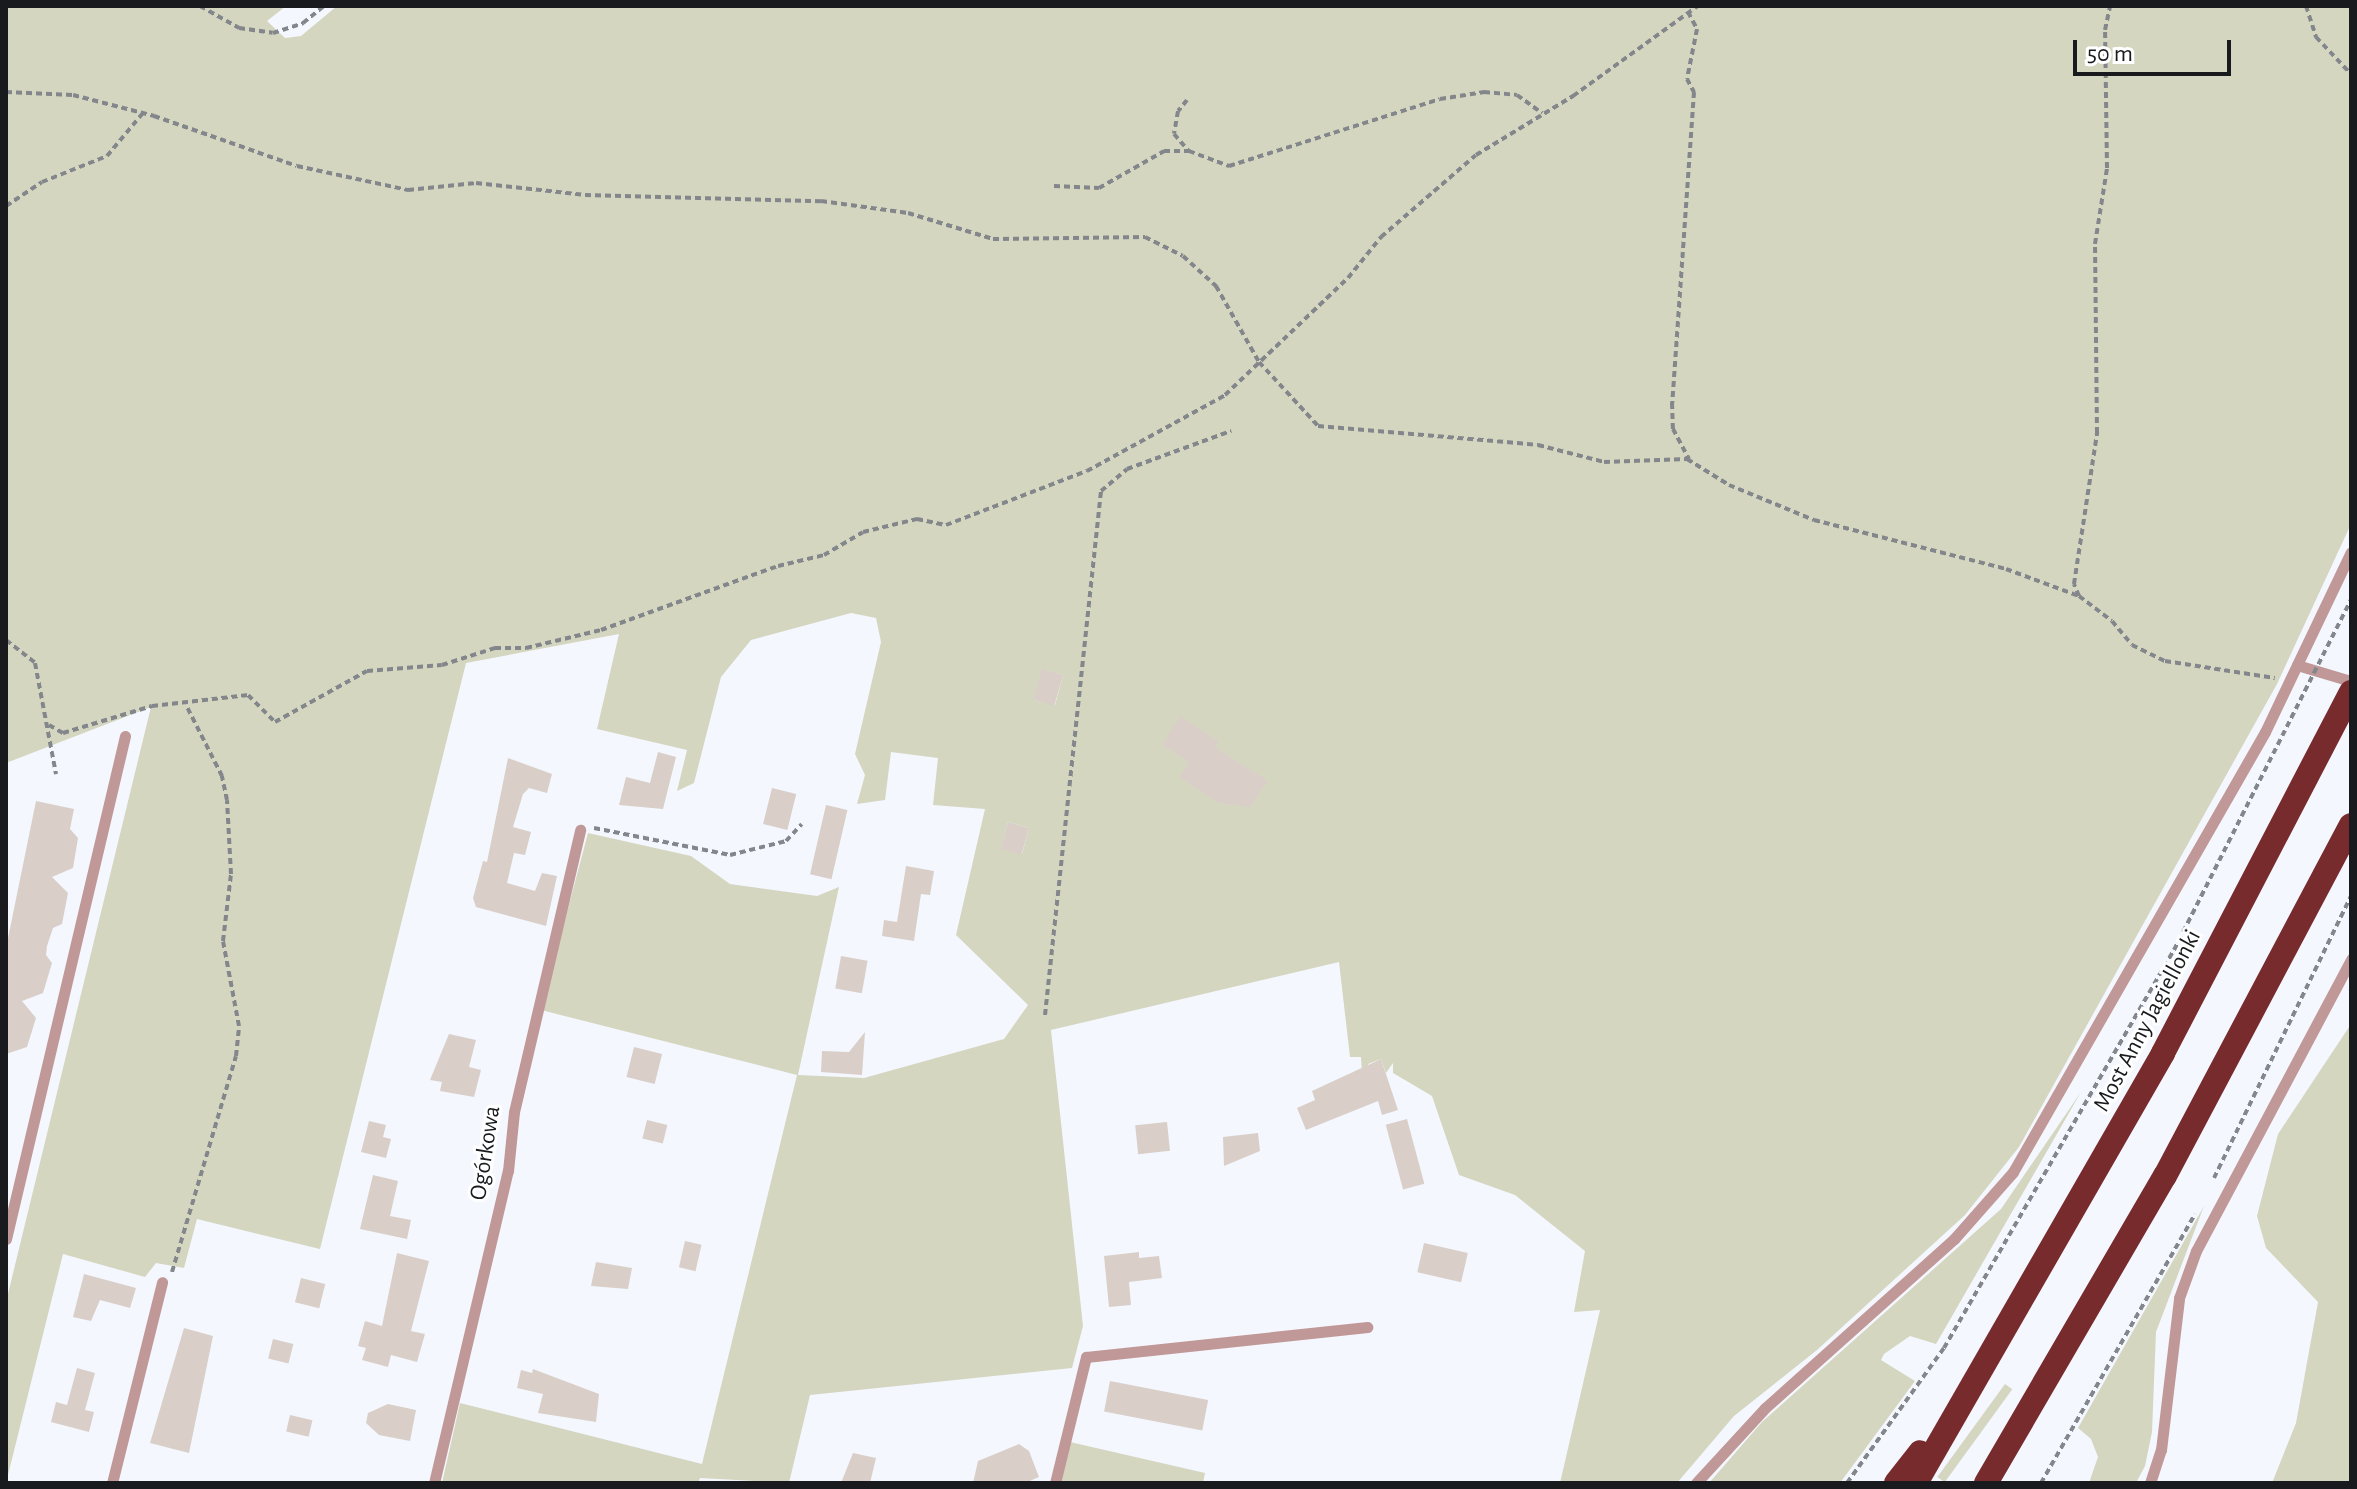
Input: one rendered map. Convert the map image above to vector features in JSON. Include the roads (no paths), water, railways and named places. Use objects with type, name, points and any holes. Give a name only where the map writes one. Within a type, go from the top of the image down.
[{"type":"highway","name":"Most Anny Jagiellonki","points":[[1983,1371],[2177,1028],[2351,692]]},
{"type":"highway","points":[[1986,1483],[2165,1176],[2351,825]]},
{"type":"highway","points":[[1896,1483],[1983,1371]]},
{"type":"highway","points":[[1916,1483],[1983,1371]]},
{"type":"lane","points":[[1696,1483],[1765,1408],[1954,1239],[2013,1172],[2070,1080],[2289,681],[2351,552]]},
{"type":"lane","points":[[2297,665],[2351,681]]},
{"type":"lane","points":[[6,1239],[125,736]]},
{"type":"lane","name":"Ogórkowa","points":[[434,1483],[508,1171],[517,1098],[580,830]]},
{"type":"lane","points":[[2150,1483],[2161,1450],[2179,1298],[2196,1251],[2351,959]]},
{"type":"lane","points":[[112,1483],[162,1282]]},
{"type":"lane","points":[[1055,1483],[1086,1357],[1367,1327]]}]
